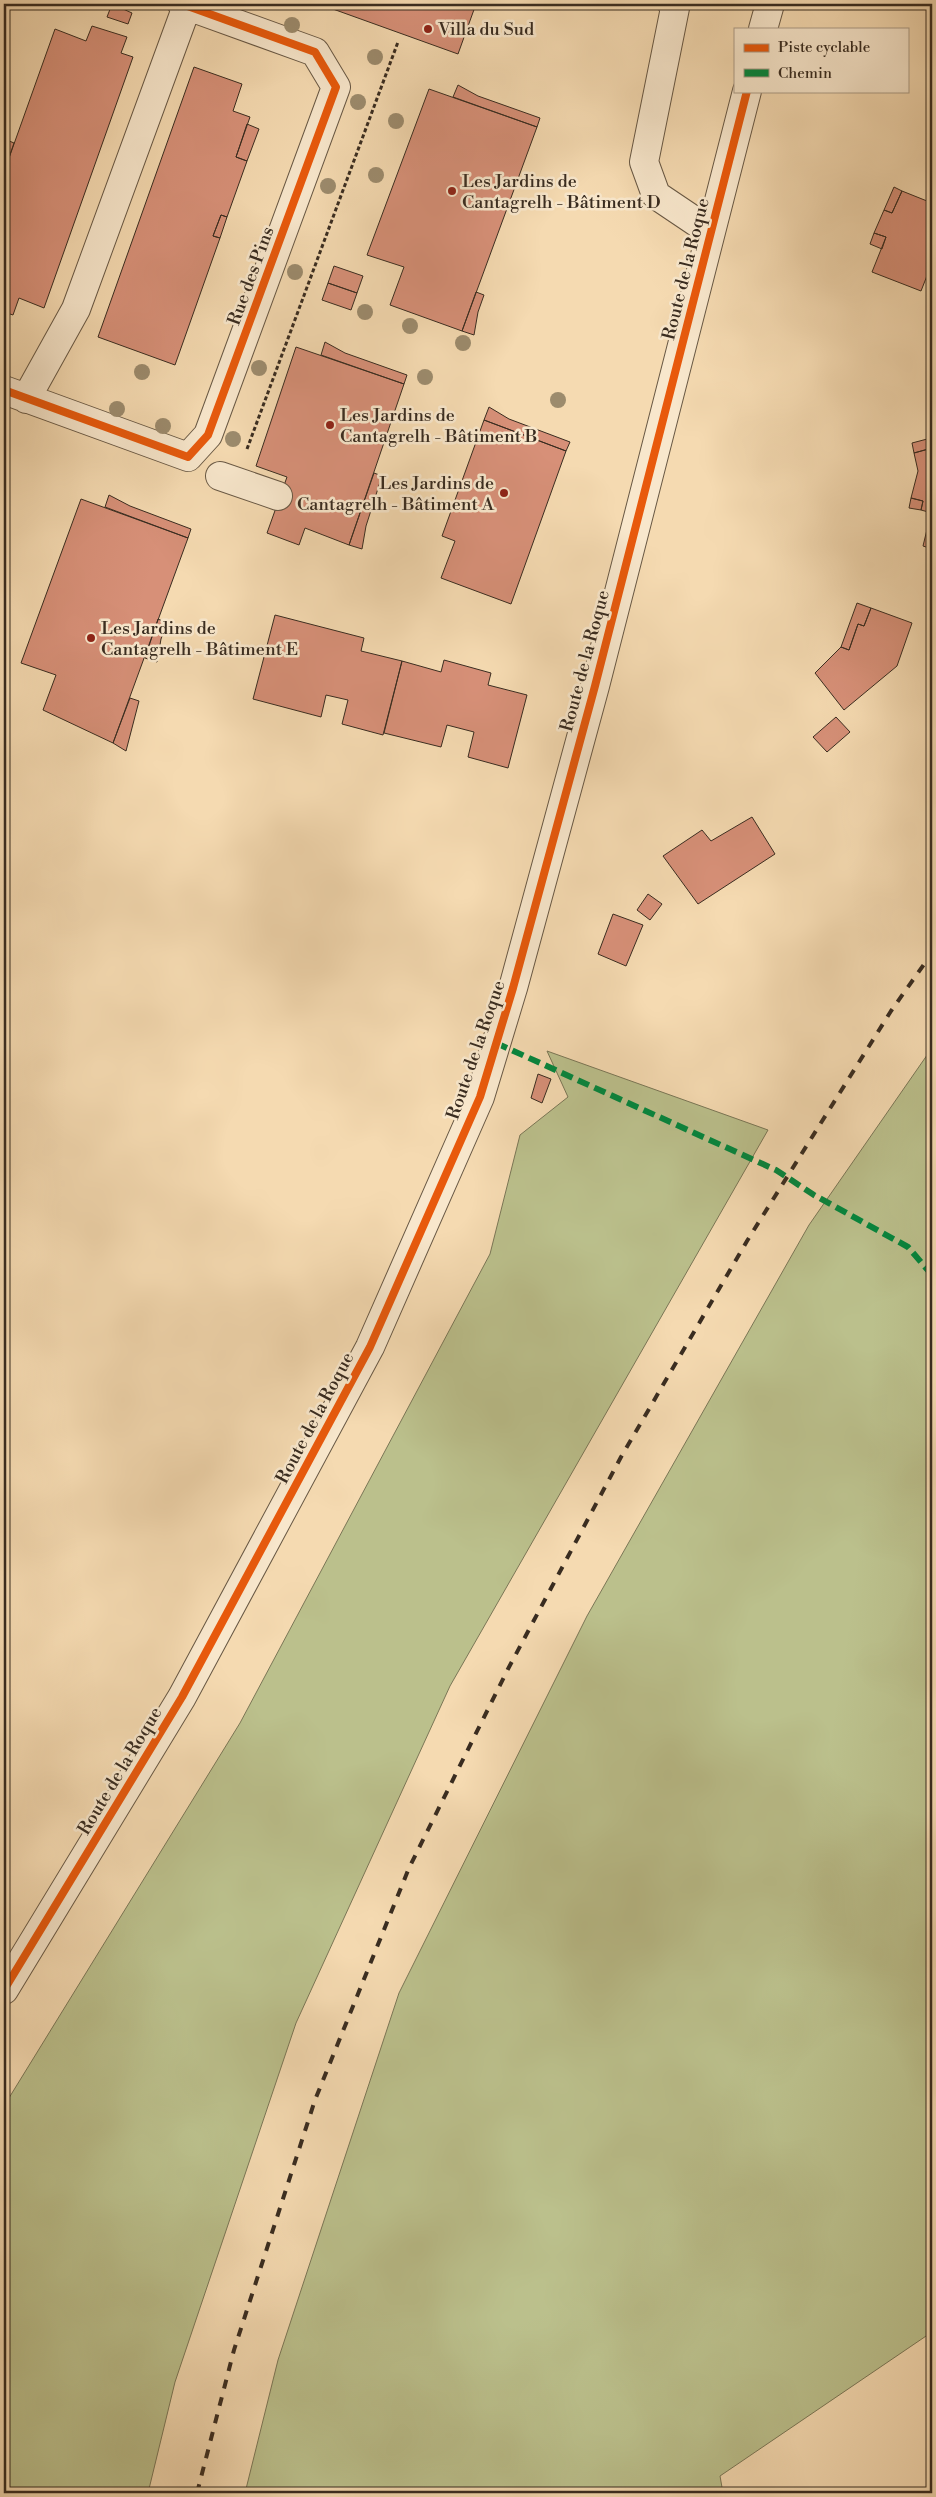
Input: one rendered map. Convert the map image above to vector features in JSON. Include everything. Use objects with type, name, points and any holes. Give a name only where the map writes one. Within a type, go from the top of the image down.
[{"type":"street","points":[[672,4],[675,8],[644,162],[656,195],[711,232]]},
{"type":"street","points":[[763,28],[770,4]]},
{"type":"street","points":[[15,395],[76,309],[184,5]]},
{"type":"street","name":"Rue des Pins","points":[[15,395],[188,457],[208,434],[336,87],[315,52],[184,5]]},
{"type":"street","name":"Route de la Roque","points":[[4,1990],[182,1698],[370,1347],[480,1097],[513,988],[587,714],[747,92]]},
{"type":"street","points":[[228,479],[278,496]]},
{"type":"path","points":[[228,479],[398,42]]},
{"type":"green space","points":[[932,1048],[932,2332],[720,2476],[723,2493],[245,2493],[278,2360],[399,1993],[587,1616],[809,1225]]},
{"type":"green space","points":[[547,1051],[768,1130],[450,1686],[296,2023],[175,2382],[148,2493],[4,2493],[4,2106],[240,1723],[490,1254],[520,1135],[568,1097]]},
{"type":"building","points":[[112,4],[132,13],[128,24],[107,17]]},
{"type":"building","name":"Villa du Sud","points":[[319,4],[476,4],[458,54]]},
{"type":"building","points":[[92,26],[127,37],[121,53],[133,57],[44,308],[19,298],[13,315],[4,312],[4,172],[55,29],[86,41]]},
{"type":"building","points":[[194,67],[242,84],[233,111],[250,117],[236,157],[247,161],[227,217],[221,215],[213,236],[220,238],[175,365],[98,337]]},
{"type":"building","points":[[458,85],[478,96],[540,118],[537,127],[453,97]]},
{"type":"building","name":"Les Jardins de Cantagrelh - Bâtiment D","points":[[429,89],[537,127],[462,331],[390,305],[404,267],[367,255]]},
{"type":"building","points":[[247,124],[259,129],[247,161],[236,157]]},
{"type":"building","points":[[7,140],[14,143],[4,172],[4,149]]},
{"type":"building","points":[[894,187],[902,191],[892,213],[884,210]]},
{"type":"building","points":[[902,191],[932,203],[932,263],[921,291],[872,272],[886,237],[874,233],[884,210],[892,213]]},
{"type":"building","points":[[221,215],[227,217],[220,238],[213,236]]},
{"type":"building","points":[[874,233],[886,237],[882,249],[870,244]]},
{"type":"building","points":[[334,266],[363,276],[357,293],[328,283]]},
{"type":"building","points":[[328,283],[357,293],[351,310],[322,300]]},
{"type":"building","points":[[476,292],[484,295],[478,312],[474,335],[462,331]]},
{"type":"building","points":[[325,342],[345,353],[407,375],[404,384],[321,355]]},
{"type":"building","name":"Les Jardins de Cantagrelh - Bâtiment B","points":[[296,347],[404,384],[349,545],[305,528],[299,545],[267,533],[287,477],[256,466]]},
{"type":"building","points":[[489,407],[509,419],[570,442],[566,451],[484,420]]},
{"type":"building","name":"Les Jardins de Cantagrelh - Bâtiment A","points":[[484,420],[566,451],[511,604],[441,578],[455,541],[442,536]]},
{"type":"building","points":[[931,438],[932,448],[914,453],[912,443]]},
{"type":"building","points":[[932,448],[932,513],[921,510],[923,501],[911,498],[918,471],[914,453]]},
{"type":"building","points":[[374,473],[382,476],[366,526],[362,549],[349,545]]},
{"type":"building","points":[[109,495],[130,506],[191,529],[188,538],[105,507]]},
{"type":"building","points":[[911,498],[923,501],[921,510],[909,508]]},
{"type":"building","name":"Les Jardins de Cantagrelh - Bâtiment E","points":[[81,499],[188,538],[113,743],[43,710],[56,675],[21,663]]},
{"type":"building","points":[[932,513],[932,549],[923,546]]},
{"type":"building","points":[[857,603],[871,608],[864,626],[858,624],[849,650],[841,647]]},
{"type":"building","points":[[871,608],[912,623],[897,666],[844,710],[815,673],[841,647],[849,650],[858,624],[864,626]]},
{"type":"building","points":[[275,615],[364,638],[361,651],[402,661],[383,735],[342,724],[348,700],[326,695],[321,717],[253,699]]},
{"type":"building","points":[[158,619],[167,623],[161,639],[157,662],[145,658]]},
{"type":"building","points":[[444,660],[491,673],[488,685],[527,695],[508,768],[468,757],[474,732],[447,725],[441,747],[384,733],[402,661],[441,672]]},
{"type":"building","points":[[130,698],[139,701],[126,751],[113,743]]},
{"type":"building","points":[[836,717],[850,732],[827,752],[813,737]]},
{"type":"building","points":[[752,817],[775,854],[698,904],[663,856],[702,830],[711,841]]},
{"type":"building","points":[[648,894],[662,904],[650,920],[637,910]]},
{"type":"building","points":[[613,914],[643,925],[626,966],[598,954]]},
{"type":"building","points":[[538,1074],[551,1079],[542,1103],[531,1098]]},
{"type":"railway","points":[[197,2493],[234,2350],[315,2100],[409,1868],[508,1669],[621,1457],[747,1241],[891,1011],[932,953]]},
{"type":"marked path","points":[[496,1043],[776,1170],[814,1195],[908,1247],[932,1275]]},
{"type":"cycle path","points":[[4,390],[188,457],[208,435],[336,87],[315,52],[182,4]]},
{"type":"cycle path","points":[[4,1990],[182,1697],[370,1347],[480,1097],[513,988],[595,686],[747,92]]},
{"type":"place","name":"Villa du Sud","points":[[428,29]]},
{"type":"place","name":"Les Jardins de Cantagrelh - Bâtiment D","points":[[452,191]]},
{"type":"place","name":"Les Jardins de Cantagrelh - Bâtiment B","points":[[330,425]]},
{"type":"place","name":"Les Jardins de Cantagrelh - Bâtiment A","points":[[504,493]]},
{"type":"place","name":"Les Jardins de Cantagrelh - Bâtiment E","points":[[91,638]]}]
